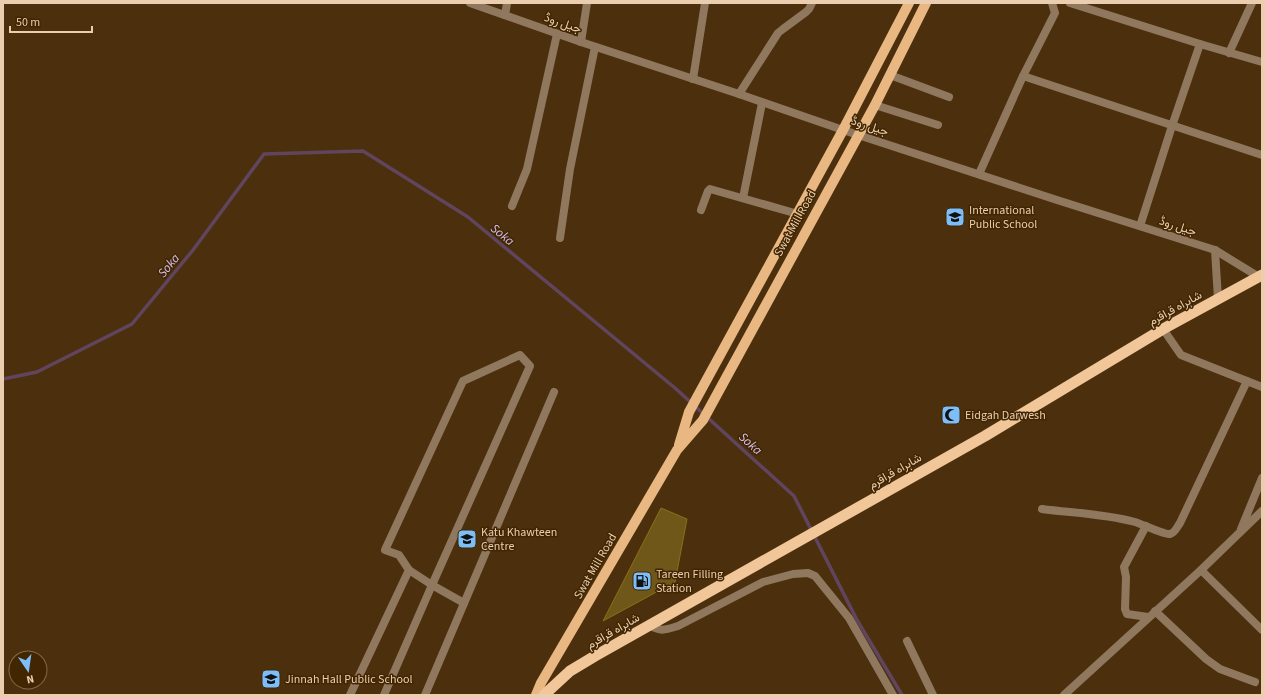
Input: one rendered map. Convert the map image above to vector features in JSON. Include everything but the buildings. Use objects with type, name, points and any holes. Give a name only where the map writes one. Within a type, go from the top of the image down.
[{"type":"highway","name":"شاہراہ قراقرم","points":[[544,695],[570,671],[648,625],[985,436],[1163,330],[1260,276]]},
{"type":"main road","name":"Swat Mill Road","points":[[678,450],[690,412],[843,130],[909,3]]},
{"type":"main road","name":"Swat Mill Road","points":[[536,695],[541,683],[678,450],[703,420],[875,105],[926,3]]},
{"type":"street","name":"جیل روڈ","points":[[470,3],[557,34],[858,135],[1215,250],[1260,276]]},
{"type":"street","points":[[505,15],[507,3]]},
{"type":"street","points":[[581,42],[587,3]]},
{"type":"street","points":[[693,79],[705,3]]},
{"type":"street","points":[[739,94],[782,29],[810,9],[812,3]]},
{"type":"street","points":[[979,174],[1023,76],[1055,13],[1052,3]]},
{"type":"street","points":[[1070,3],[1262,62]]},
{"type":"street","points":[[1229,52],[1252,3]]},
{"type":"street","points":[[512,206],[527,169],[557,34]]},
{"type":"street","points":[[1140,226],[1200,44]]},
{"type":"street","points":[[560,238],[570,169],[595,46]]},
{"type":"street","points":[[890,75],[949,97]]},
{"type":"street","points":[[1023,76],[1262,155]]},
{"type":"street","points":[[743,198],[762,103]]},
{"type":"street","points":[[875,105],[938,125]]},
{"type":"street","points":[[701,210],[708,191],[710,190],[798,214]]},
{"type":"street","points":[[1215,250],[1218,299]]},
{"type":"street","points":[[1163,330],[1181,355],[1262,387]]},
{"type":"street","points":[[384,695],[432,585],[530,366],[520,355],[464,381],[385,550],[398,555],[409,570],[432,585],[464,603]]},
{"type":"street","points":[[1042,509],[1121,519],[1146,526],[1165,534],[1171,534],[1176,530],[1247,381]]},
{"type":"street","points":[[425,695],[554,392]]},
{"type":"street","points":[[1240,532],[1262,478]]},
{"type":"street","points":[[1064,695],[1262,511]]},
{"type":"street","points":[[1146,526],[1124,567],[1126,577],[1125,609],[1127,614],[1148,617]]},
{"type":"street","points":[[350,695],[409,570]]},
{"type":"street","points":[[1200,570],[1262,630]]},
{"type":"street","points":[[648,625],[657,630],[664,630],[678,626],[764,582],[793,574],[808,573],[814,576],[849,618],[893,695]]},
{"type":"street","points":[[1155,611],[1206,659],[1220,669],[1255,682]]},
{"type":"street","points":[[907,641],[933,695]]},
{"type":"waterway","name":"Soka","points":[[3,379],[37,372],[132,324],[193,250],[264,154],[363,151],[468,217],[675,388],[794,496],[857,620],[902,695]]},
{"type":"place","name":"International Public School","points":[[955,217]]},
{"type":"place","name":"Eidgah Darwesh","points":[[951,415]]},
{"type":"place","name":"Katu Khawteen Centre","points":[[467,539]]},
{"type":"place","name":"Tareen Filling Station","points":[[642,581]]},
{"type":"place","name":"Jinnah Hall Public School","points":[[271,679]]}]
